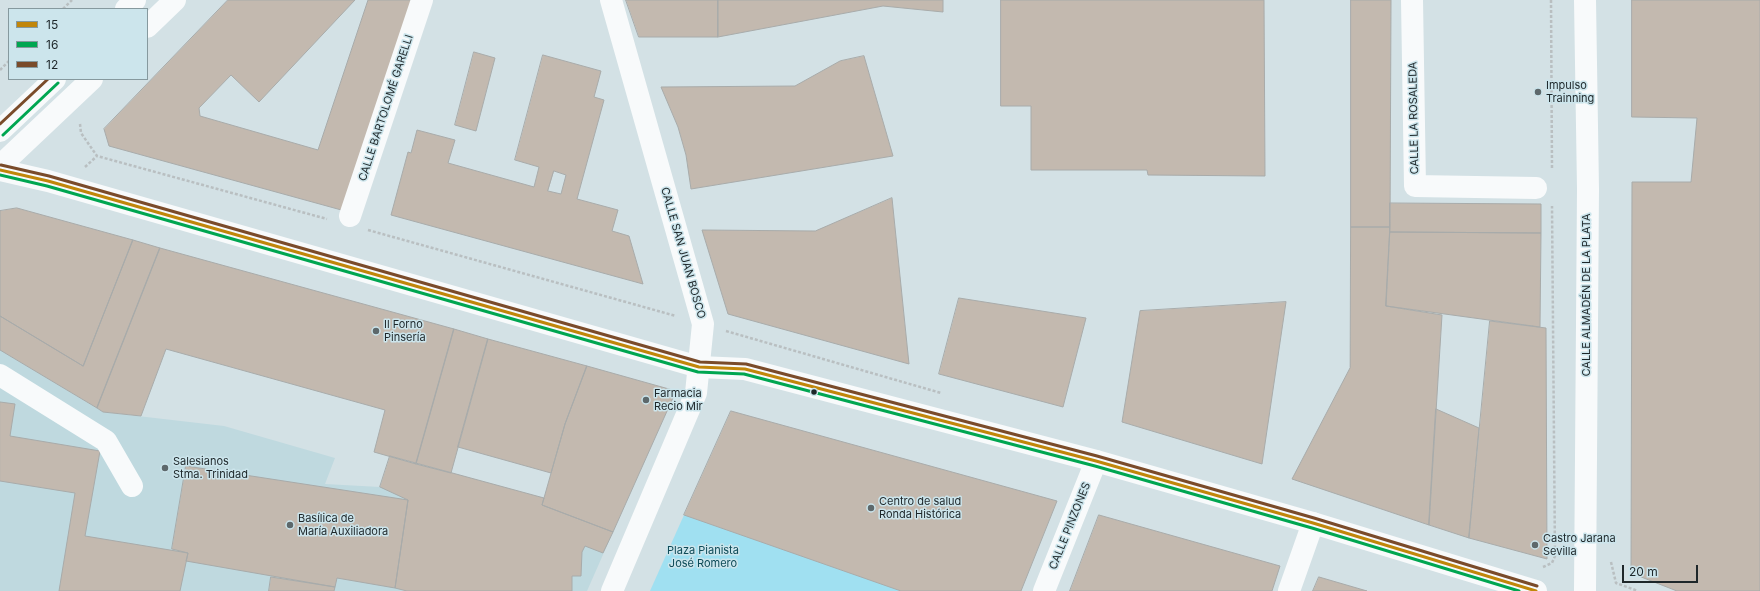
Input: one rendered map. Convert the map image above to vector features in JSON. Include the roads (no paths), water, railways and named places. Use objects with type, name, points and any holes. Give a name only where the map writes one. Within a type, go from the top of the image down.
[{"type":"main road","points":[[127,8],[135,0]]},
{"type":"main road","points":[[148,26],[175,0]]},
{"type":"main road","name":"CALLE BARTOLOMÉ GARELLI","points":[[349,222],[422,0]]},
{"type":"main road","name":"CALLE SAN JUAN BOSCO","points":[[611,0],[703,324],[696,393],[612,591]]},
{"type":"main road","name":"CALLE LA ROSALEDA","points":[[1412,0],[1415,186],[1536,188]]},
{"type":"main road","name":"CALLE ALMADÉN DE LA PLATA","points":[[1585,0],[1588,189],[1585,591]]},
{"type":"main road","points":[[0,131],[54,80]]},
{"type":"main road","points":[[0,166],[91,80]]},
{"type":"main road","points":[[0,170],[48,181],[699,367],[745,369],[1096,461],[1313,523],[1536,591]]},
{"type":"main road","points":[[0,375],[106,441],[132,486]]},
{"type":"main road","name":"CALLE PINZONES","points":[[1044,591],[1096,461]]},
{"type":"main road","points":[[1289,591],[1313,523]]},
{"type":"place","name":"Impulso Trainning","points":[[1538,92]]},
{"type":"place","name":"Il Forno Pinsería","points":[[376,331]]},
{"type":"place","name":"Farmacia Recio Mir","points":[[646,400]]},
{"type":"place","name":"Salesianos Stma. Trinidad","points":[[165,468]]},
{"type":"place","name":"Centro de salud Ronda Histórica","points":[[871,508]]},
{"type":"place","name":"Basílica de María Auxiliadora","points":[[290,525]]},
{"type":"place","name":"Castro Jarana Sevilla","points":[[1535,545]]},
{"type":"park label","name":"Plaza Pianista José Romero","points":[[703,557]]}]
